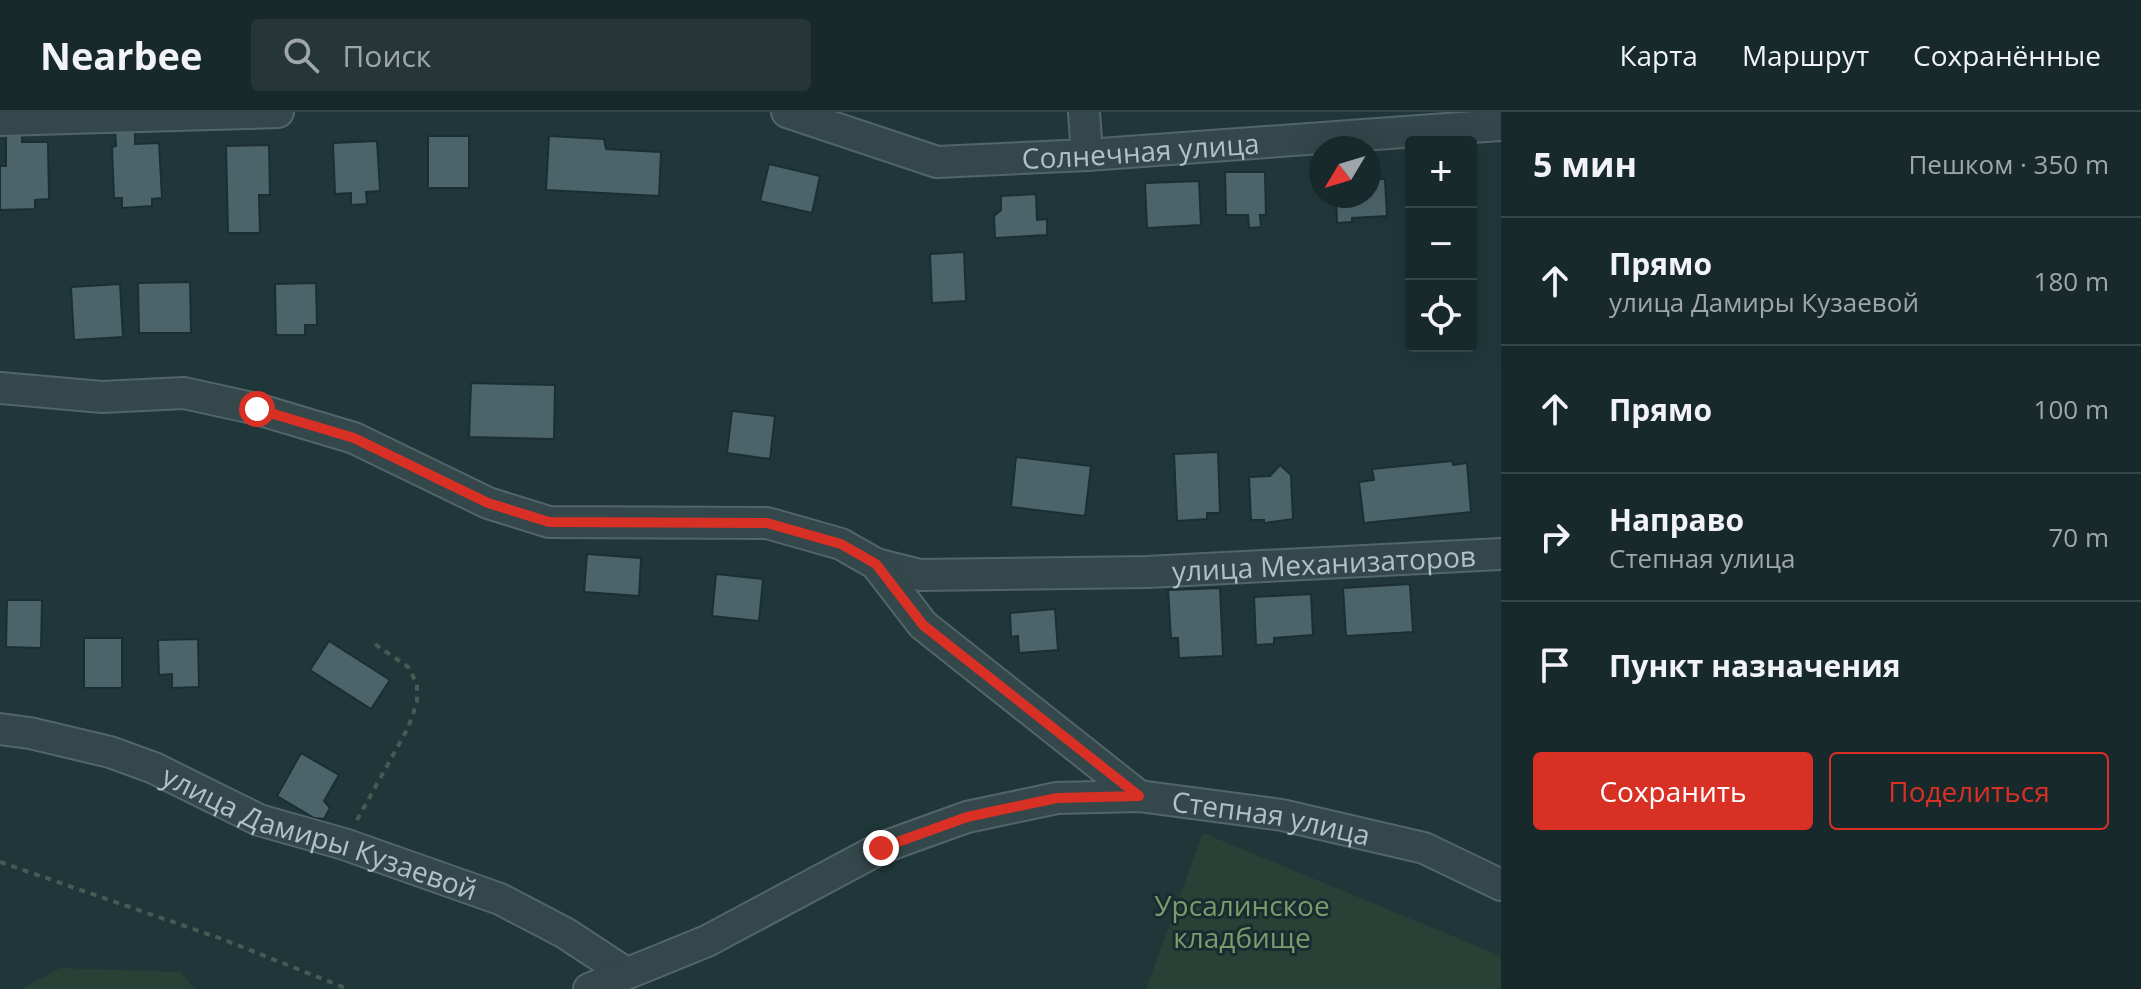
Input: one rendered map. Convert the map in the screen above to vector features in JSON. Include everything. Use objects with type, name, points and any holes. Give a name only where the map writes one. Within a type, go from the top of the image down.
[{"type":"street","points":[[0,120],[278,112]]},
{"type":"street","name":"Солнечная улица","points":[[787,112],[937,162],[1087,155],[1501,125]]},
{"type":"street","points":[[1084,112],[1087,155]]},
{"type":"street","points":[[0,388],[102,397],[184,393],[257,409],[354,438],[488,503],[549,522],[767,523],[841,544],[876,564],[923,625],[1139,796]]},
{"type":"street","name":"улица Механизаторов","points":[[876,564],[920,575],[1147,572],[1501,554]]},
{"type":"street","name":"улица Дамиры Кузаевой","points":[[0,729],[110,752],[154,768],[259,820],[344,844],[500,899],[565,933],[626,973]]},
{"type":"street","name":"Степная улица","points":[[589,989],[707,941],[881,848],[967,817],[1057,798],[1139,796],[1282,815],[1424,848],[1501,885]]},
{"type":"path","points":[[344,844],[408,728],[417,702],[417,684],[408,667],[375,644]]},
{"type":"path","points":[[0,862],[222,939],[348,989]]},
{"type":"green space","name":"Урсалинское кладбище","points":[[1203,833],[1501,956],[1501,989],[1146,989]]},
{"type":"green space","points":[[60,968],[180,972],[195,989],[21,989]]},
{"type":"building","points":[[135,129],[135,144],[159,143],[162,198],[152,199],[152,206],[122,208],[122,198],[114,198],[112,147],[116,146],[115,130]]},
{"type":"building","points":[[22,133],[22,142],[48,142],[49,199],[35,200],[35,209],[0,210],[0,166],[6,166],[6,134]]},
{"type":"building","points":[[428,136],[469,136],[469,188],[428,188]]},
{"type":"building","points":[[549,136],[604,139],[606,149],[661,152],[659,196],[546,190]]},
{"type":"building","points":[[377,141],[380,191],[366,192],[367,204],[351,205],[351,193],[335,194],[333,143]]},
{"type":"building","points":[[269,145],[270,195],[259,195],[260,233],[228,233],[226,146]]},
{"type":"building","points":[[769,164],[820,176],[812,213],[760,201]]},
{"type":"building","points":[[1225,172],[1265,172],[1266,215],[1260,215],[1261,227],[1249,228],[1248,215],[1226,215]]},
{"type":"building","points":[[1381,179],[1385,179],[1387,216],[1352,218],[1352,222],[1337,223],[1336,208],[1381,208]]},
{"type":"building","points":[[1199,181],[1201,225],[1147,228],[1145,183]]},
{"type":"building","points":[[1036,194],[1037,220],[1047,219],[1047,235],[995,238],[994,216],[1001,210],[1001,196]]},
{"type":"building","points":[[964,252],[966,301],[932,303],[930,254]]},
{"type":"building","points":[[190,282],[191,333],[139,333],[138,283]]},
{"type":"building","points":[[316,283],[317,325],[305,325],[305,335],[276,335],[275,284]]},
{"type":"building","points":[[120,284],[123,337],[74,340],[71,287]]},
{"type":"building","points":[[471,383],[555,385],[554,439],[469,437]]},
{"type":"building","points":[[732,411],[775,416],[770,459],[727,453]]},
{"type":"building","points":[[1218,452],[1220,513],[1207,513],[1207,519],[1177,521],[1174,454]]},
{"type":"building","points":[[1016,457],[1091,466],[1085,516],[1011,507]]},
{"type":"building","points":[[1452,461],[1453,465],[1467,463],[1471,512],[1364,523],[1359,482],[1374,480],[1372,469]]},
{"type":"building","points":[[1280,465],[1291,475],[1293,519],[1264,523],[1264,520],[1251,520],[1249,477],[1270,476]]},
{"type":"building","points":[[587,554],[641,558],[639,596],[584,592]]},
{"type":"building","points":[[716,574],[763,579],[759,621],[712,616]]},
{"type":"building","points":[[1410,584],[1413,632],[1346,636],[1343,588]]},
{"type":"building","points":[[1220,588],[1223,656],[1179,658],[1178,638],[1171,638],[1168,590]]},
{"type":"building","points":[[1311,594],[1313,635],[1274,638],[1274,644],[1256,645],[1254,597]]},
{"type":"building","points":[[7,600],[42,600],[41,648],[6,647]]},
{"type":"building","points":[[1055,609],[1058,650],[1019,653],[1018,636],[1011,637],[1010,613]]},
{"type":"building","points":[[84,638],[122,638],[122,688],[84,688]]},
{"type":"building","points":[[198,639],[199,687],[172,688],[172,674],[159,675],[158,640]]},
{"type":"building","points":[[329,641],[390,680],[371,709],[310,670]]},
{"type":"building","points":[[301,753],[339,775],[324,801],[330,808],[324,819],[314,818],[277,796]]},
{"type":"route","points":[[257,409],[354,438],[488,503],[549,522],[767,523],[841,544],[876,564],[923,625],[1139,796],[1057,798],[967,817],[881,848]]}]
